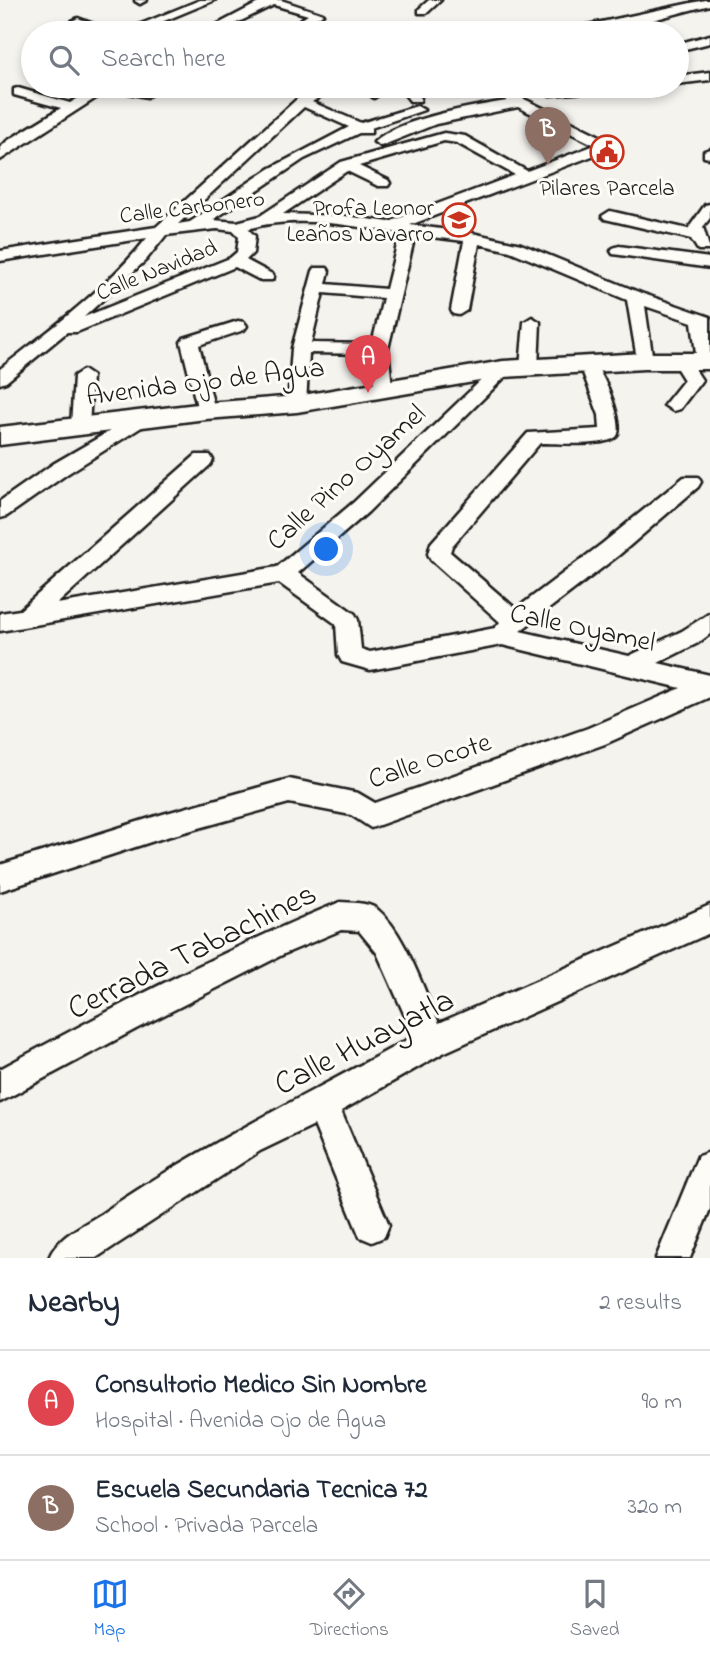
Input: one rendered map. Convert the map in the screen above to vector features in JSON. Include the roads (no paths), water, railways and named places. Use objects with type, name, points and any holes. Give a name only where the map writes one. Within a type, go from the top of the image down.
[{"type":"street","points":[[156,21],[210,0]]},
{"type":"street","points":[[422,11],[436,0]]},
{"type":"street","points":[[231,21],[271,1],[317,14],[305,21]]},
{"type":"street","points":[[630,21],[710,2]]},
{"type":"street","points":[[689,45],[710,39]]},
{"type":"street","points":[[689,79],[710,76]]},
{"type":"street","points":[[39,98],[71,107]]},
{"type":"street","points":[[0,156],[6,144],[88,98]]},
{"type":"street","points":[[0,378],[54,335],[141,257],[160,232],[309,98]]},
{"type":"street","points":[[194,226],[285,162],[356,127],[416,104],[412,98]]},
{"type":"street","points":[[383,387],[379,349],[392,294],[399,229],[603,147],[601,142],[511,98]]},
{"type":"street","points":[[302,102],[356,127],[389,138]]},
{"type":"street","points":[[265,219],[389,138],[442,119],[522,103]]},
{"type":"street","points":[[346,165],[444,137],[460,139],[528,177]]},
{"type":"street","points":[[346,165],[383,183]]},
{"type":"street","points":[[710,208],[695,227],[710,260]]},
{"type":"street","points":[[610,216],[697,236]]},
{"type":"street","name":"Calle Carbonero","points":[[0,256],[194,226],[218,224],[238,227],[265,219],[399,229],[472,238],[515,247],[635,297],[705,321]]},
{"type":"street","name":"Calle Navidad","points":[[54,335],[236,261],[245,253],[247,236],[238,227]]},
{"type":"street","points":[[460,310],[472,238]]},
{"type":"street","points":[[619,251],[710,260]]},
{"type":"street","points":[[236,261],[267,277]]},
{"type":"street","points":[[297,404],[301,348],[319,279],[392,294]]},
{"type":"street","points":[[635,297],[644,361]]},
{"type":"street","points":[[673,405],[693,380],[705,321]]},
{"type":"street","points":[[529,368],[532,322]]},
{"type":"street","points":[[206,411],[190,342],[238,326]]},
{"type":"street","points":[[301,348],[379,349]]},
{"type":"street","name":"Avenida Ojo de Agua","points":[[0,436],[206,411],[297,404],[383,387],[503,369],[644,361],[699,361]]},
{"type":"street","points":[[589,365],[608,415],[610,432],[601,436],[535,437],[442,544],[439,554],[508,629],[611,549],[691,482]]},
{"type":"street","name":"Calle Pino Oyamel","points":[[0,622],[283,574],[360,507],[503,369]]},
{"type":"street","points":[[80,427],[83,376]]},
{"type":"street","points":[[0,510],[141,419]]},
{"type":"street","points":[[26,619],[202,460]]},
{"type":"street","name":"Calle Oyamel","points":[[283,574],[347,620],[350,655],[370,661],[508,629],[631,666],[710,685]]},
{"type":"street","points":[[631,666],[690,637],[710,622]]},
{"type":"street","name":"Calle Ocote","points":[[0,878],[163,826],[289,791],[358,805],[371,817],[596,736],[710,685]]},
{"type":"street","name":"Cerrada Tabachines","points":[[0,1086],[137,1012],[274,944],[340,916],[366,918],[387,943],[432,1042]]},
{"type":"street","name":"Calle Huayatla","points":[[66,1258],[130,1214],[249,1140],[322,1104],[432,1042],[710,919]]},
{"type":"street","points":[[322,1104],[372,1225]]},
{"type":"street","points":[[673,1258],[710,1168]]},
{"type":"place","name":"Pilares Parcela","points":[[607,152]]},
{"type":"place","name":"Escuela Secundaria Tecnica 72","points":[[548,165]]},
{"type":"place","name":"Profa Leonor Leaños Navarro","points":[[459,220]]},
{"type":"place","name":"Consultorio Medico Sin Nombre","points":[[368,393]]}]
